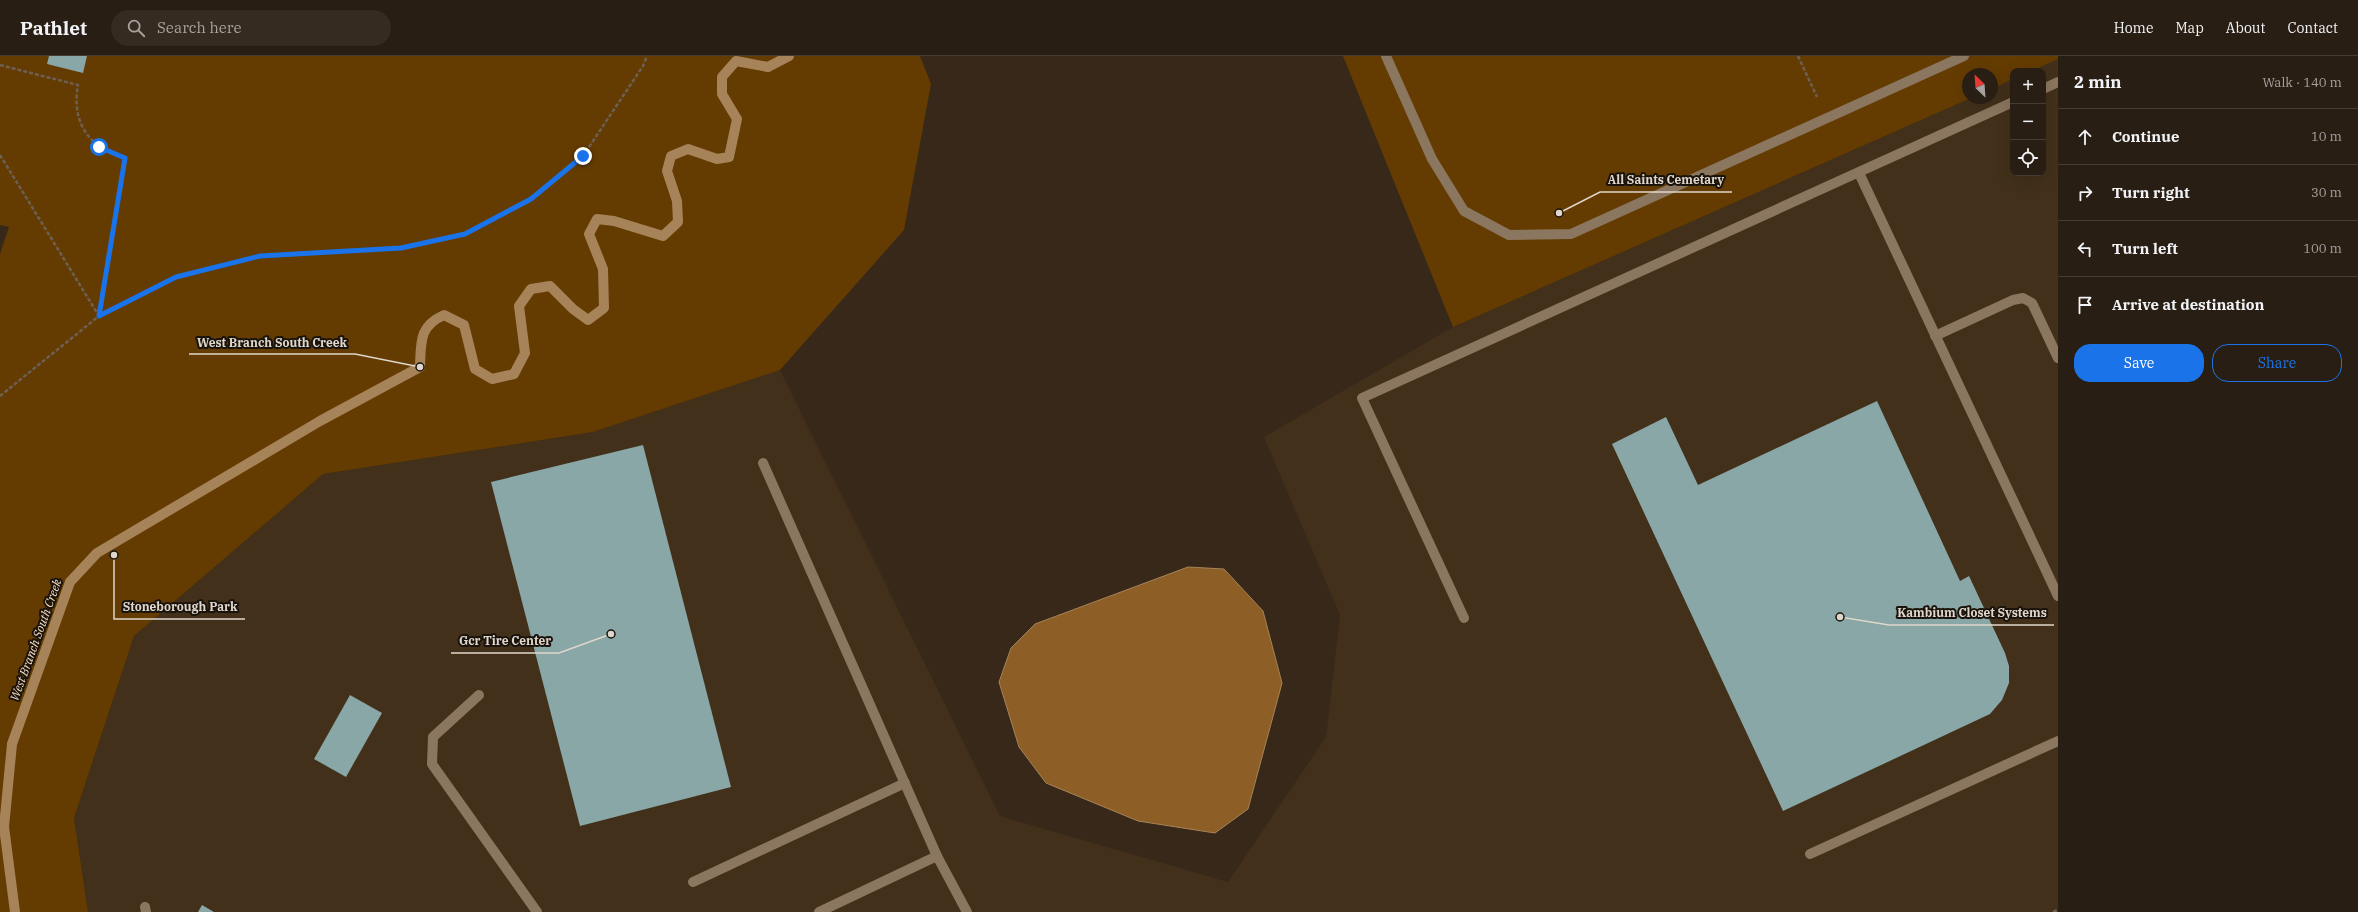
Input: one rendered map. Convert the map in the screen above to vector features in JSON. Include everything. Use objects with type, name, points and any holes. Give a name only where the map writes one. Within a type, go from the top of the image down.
[{"type":"lane","points":[[1386,56],[1432,159],[1464,211],[1509,235],[1571,234],[1964,56]]},
{"type":"lane","points":[[2046,88],[2058,82]]},
{"type":"lane","points":[[1464,618],[1362,398],[2010,103]]},
{"type":"lane","points":[[1859,173],[2058,596]]},
{"type":"lane","points":[[1935,336],[2013,300],[2023,298],[2032,303],[2058,358]]},
{"type":"lane","points":[[763,463],[938,856],[967,912]]},
{"type":"lane","points":[[479,694],[433,737],[432,764],[537,912]]},
{"type":"lane","points":[[1810,854],[2058,741]]},
{"type":"lane","points":[[693,882],[905,783]]},
{"type":"lane","points":[[819,912],[938,856]]},
{"type":"path","points":[[0,396],[99,316],[176,277],[260,256],[401,248],[465,234],[531,199],[583,156],[643,66],[647,56]]},
{"type":"path","points":[[1798,56],[1827,118]]},
{"type":"path","points":[[0,64],[78,84],[75,103],[81,125],[99,147],[125,158],[99,316]]},
{"type":"path","points":[[0,155],[99,316]]},
{"type":"path","points":[[2053,912],[2058,910]]},
{"type":"shaded area","points":[[0,56],[920,56],[931,84],[904,230],[780,370],[593,432],[323,474],[134,636],[74,818],[88,912],[0,912],[0,254],[9,227],[0,225]]},
{"type":"shaded area","points":[[1343,56],[2058,56],[2058,59],[2038,68],[2010,68],[2010,80],[1998,86],[1998,68],[1962,68],[1962,102],[1453,327]]},
{"type":"shaded area","points":[[2058,59],[2058,912],[88,912],[74,818],[134,636],[323,474],[593,432],[780,370],[1000,816],[1228,882],[1326,737],[1340,615],[1264,437],[1453,327],[1962,102],[1962,104],[1998,104],[1998,86],[2010,80],[2010,176],[2046,176],[2046,68],[2038,68]]},
{"type":"shaded area","points":[[1188,567],[1224,569],[1263,611],[1282,683],[1248,809],[1215,833],[1138,821],[1046,783],[1019,747],[999,682],[1011,648],[1035,624]]},
{"type":"building","points":[[49,56],[87,56],[83,73],[47,64]]},
{"type":"building","points":[[1877,401],[1960,581],[1969,576],[2005,653],[2009,666],[2009,683],[2002,700],[1990,714],[1783,811],[1612,444],[1666,417],[1698,485]]},
{"type":"building","points":[[643,445],[731,787],[580,826],[491,482]]},
{"type":"building","points":[[350,695],[382,713],[346,777],[314,759]]},
{"type":"building","points":[[202,905],[214,912],[198,912]]},
{"type":"waterway","name":"West Branch South Creek","points":[[15,912],[4,827],[12,744],[70,582],[97,553],[320,421],[420,367],[421,342],[426,330],[436,319],[444,315],[464,325],[475,369],[492,379],[514,374],[525,353],[519,306],[531,289],[550,286],[573,309],[588,320],[604,308],[603,269],[589,234],[597,219],[614,221],[663,236],[678,222],[677,201],[667,171],[671,156],[688,149],[717,159],[729,157],[737,119],[722,94],[722,77],[736,61],[768,67],[789,56]]},
{"type":"place","name":"All Saints Cemetary","points":[[1559,213]]},
{"type":"place","name":"West Branch South Creek","points":[[420,367]]},
{"type":"place","name":"Stoneborough Park","points":[[114,555]]},
{"type":"place","name":"Kambium Closet Systems","points":[[1840,617]]},
{"type":"place","name":"Gcr Tire Center","points":[[611,634]]},
{"type":"route","points":[[99,147],[125,158],[99,316],[176,277],[260,256],[401,248],[465,234],[531,199],[583,156]]}]
